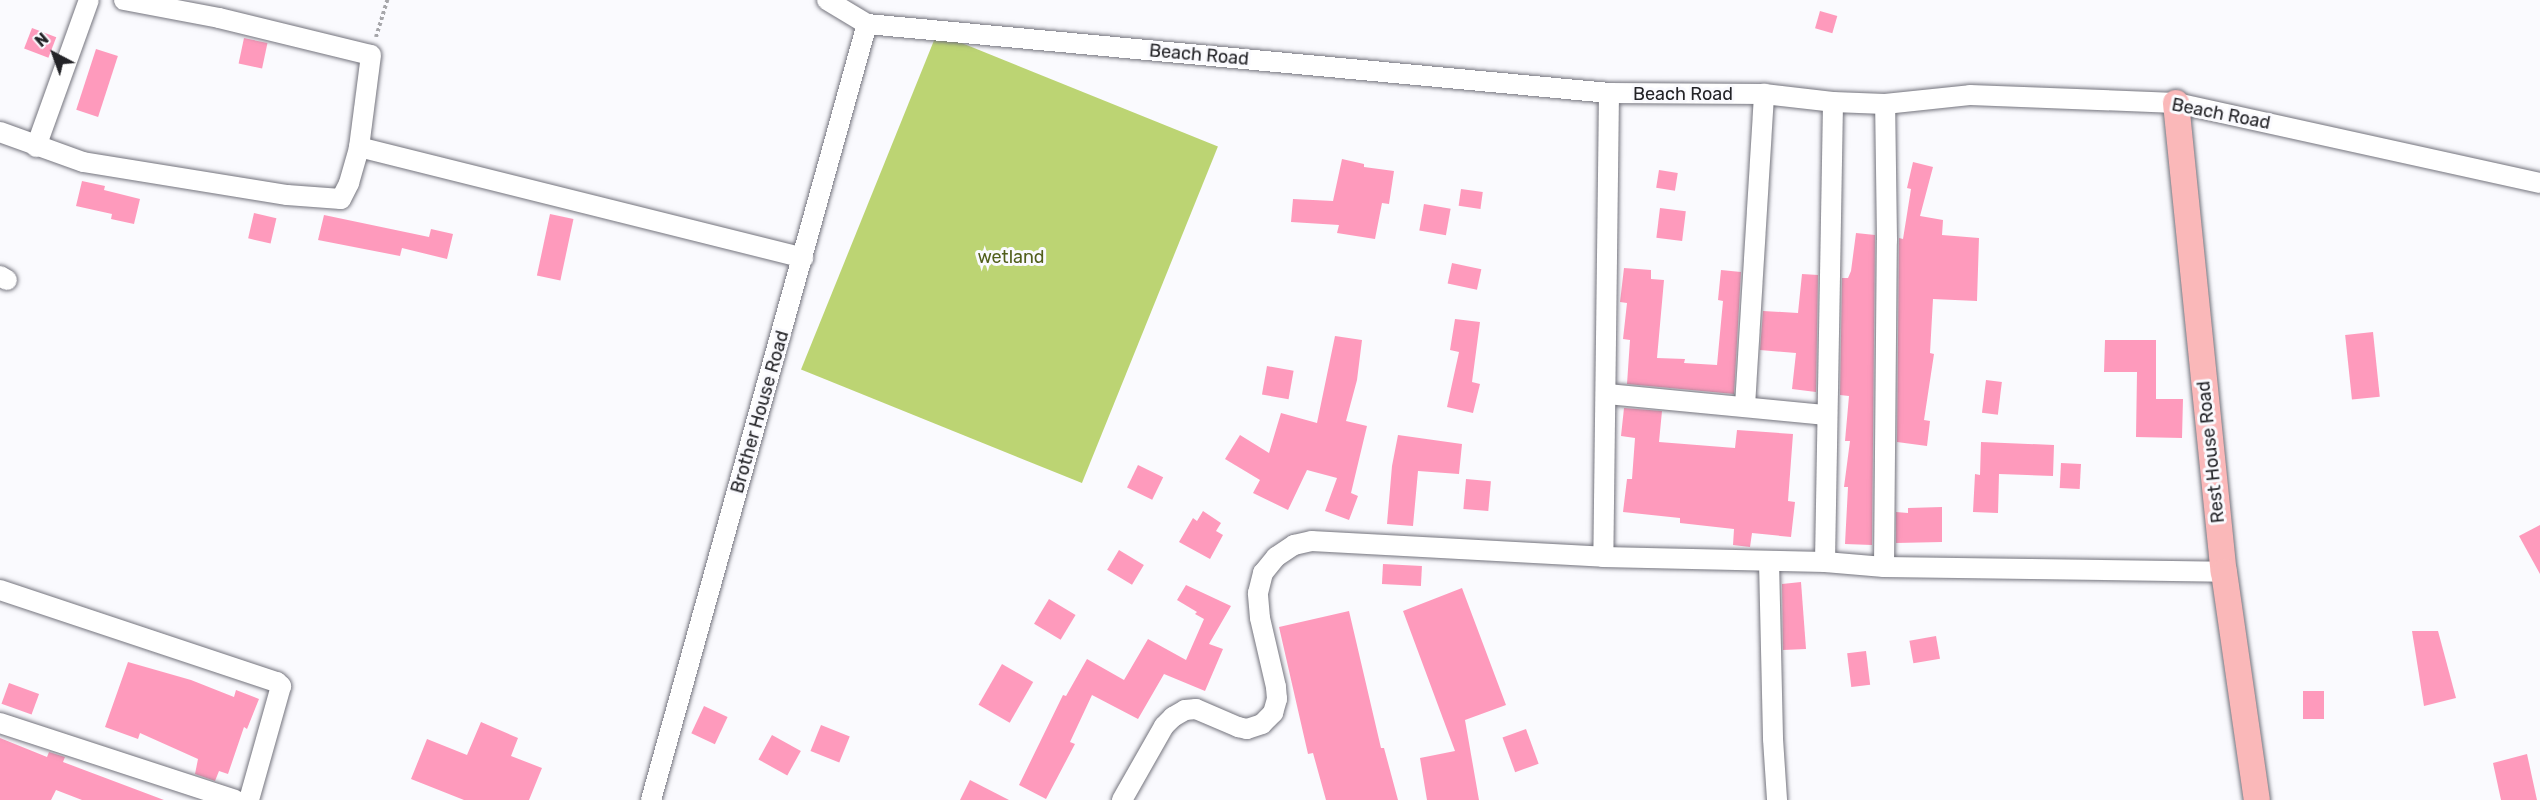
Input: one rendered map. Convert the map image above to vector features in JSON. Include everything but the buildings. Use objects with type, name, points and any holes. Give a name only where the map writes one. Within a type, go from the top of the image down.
[{"type":"main road","name":"Rest House Road","points":[[2176,103],[2224,572],[2257,800]]},
{"type":"street","points":[[36,147],[89,0]]},
{"type":"street","points":[[0,132],[36,147],[93,164],[287,195],[341,199],[349,183],[359,147],[371,55],[219,18],[123,0]]},
{"type":"street","name":"Beach Road","points":[[827,0],[867,24],[1609,93],[1764,94],[1833,102],[1885,104],[1970,95],[2176,103],[2540,183]]},
{"type":"street","name":"Brother House Road","points":[[651,800],[867,24]]},
{"type":"street","points":[[1603,557],[1607,394],[1609,93]]},
{"type":"street","points":[[1745,406],[1764,94]]},
{"type":"street","points":[[1825,562],[1833,102]]},
{"type":"street","points":[[1884,567],[1887,240],[1885,104]]},
{"type":"street","points":[[359,147],[803,258]]},
{"type":"street","points":[[1607,394],[1827,415]]},
{"type":"street","points":[[1122,800],[1164,726],[1185,710],[1196,709],[1248,729],[1262,724],[1273,713],[1277,699],[1276,687],[1260,618],[1258,593],[1263,573],[1276,557],[1294,545],[1311,541],[1603,557],[1825,562],[1884,567],[2224,572]]},
{"type":"street","points":[[1769,561],[1773,739],[1777,800]]},
{"type":"street","points":[[0,590],[277,682],[281,686],[249,800]]},
{"type":"street","points":[[0,723],[235,800]]},
{"type":"path","points":[[371,55],[387,0]]},
{"type":"green space","name":"wetland","points":[[937,33],[1218,147],[1082,483],[801,370]]}]
